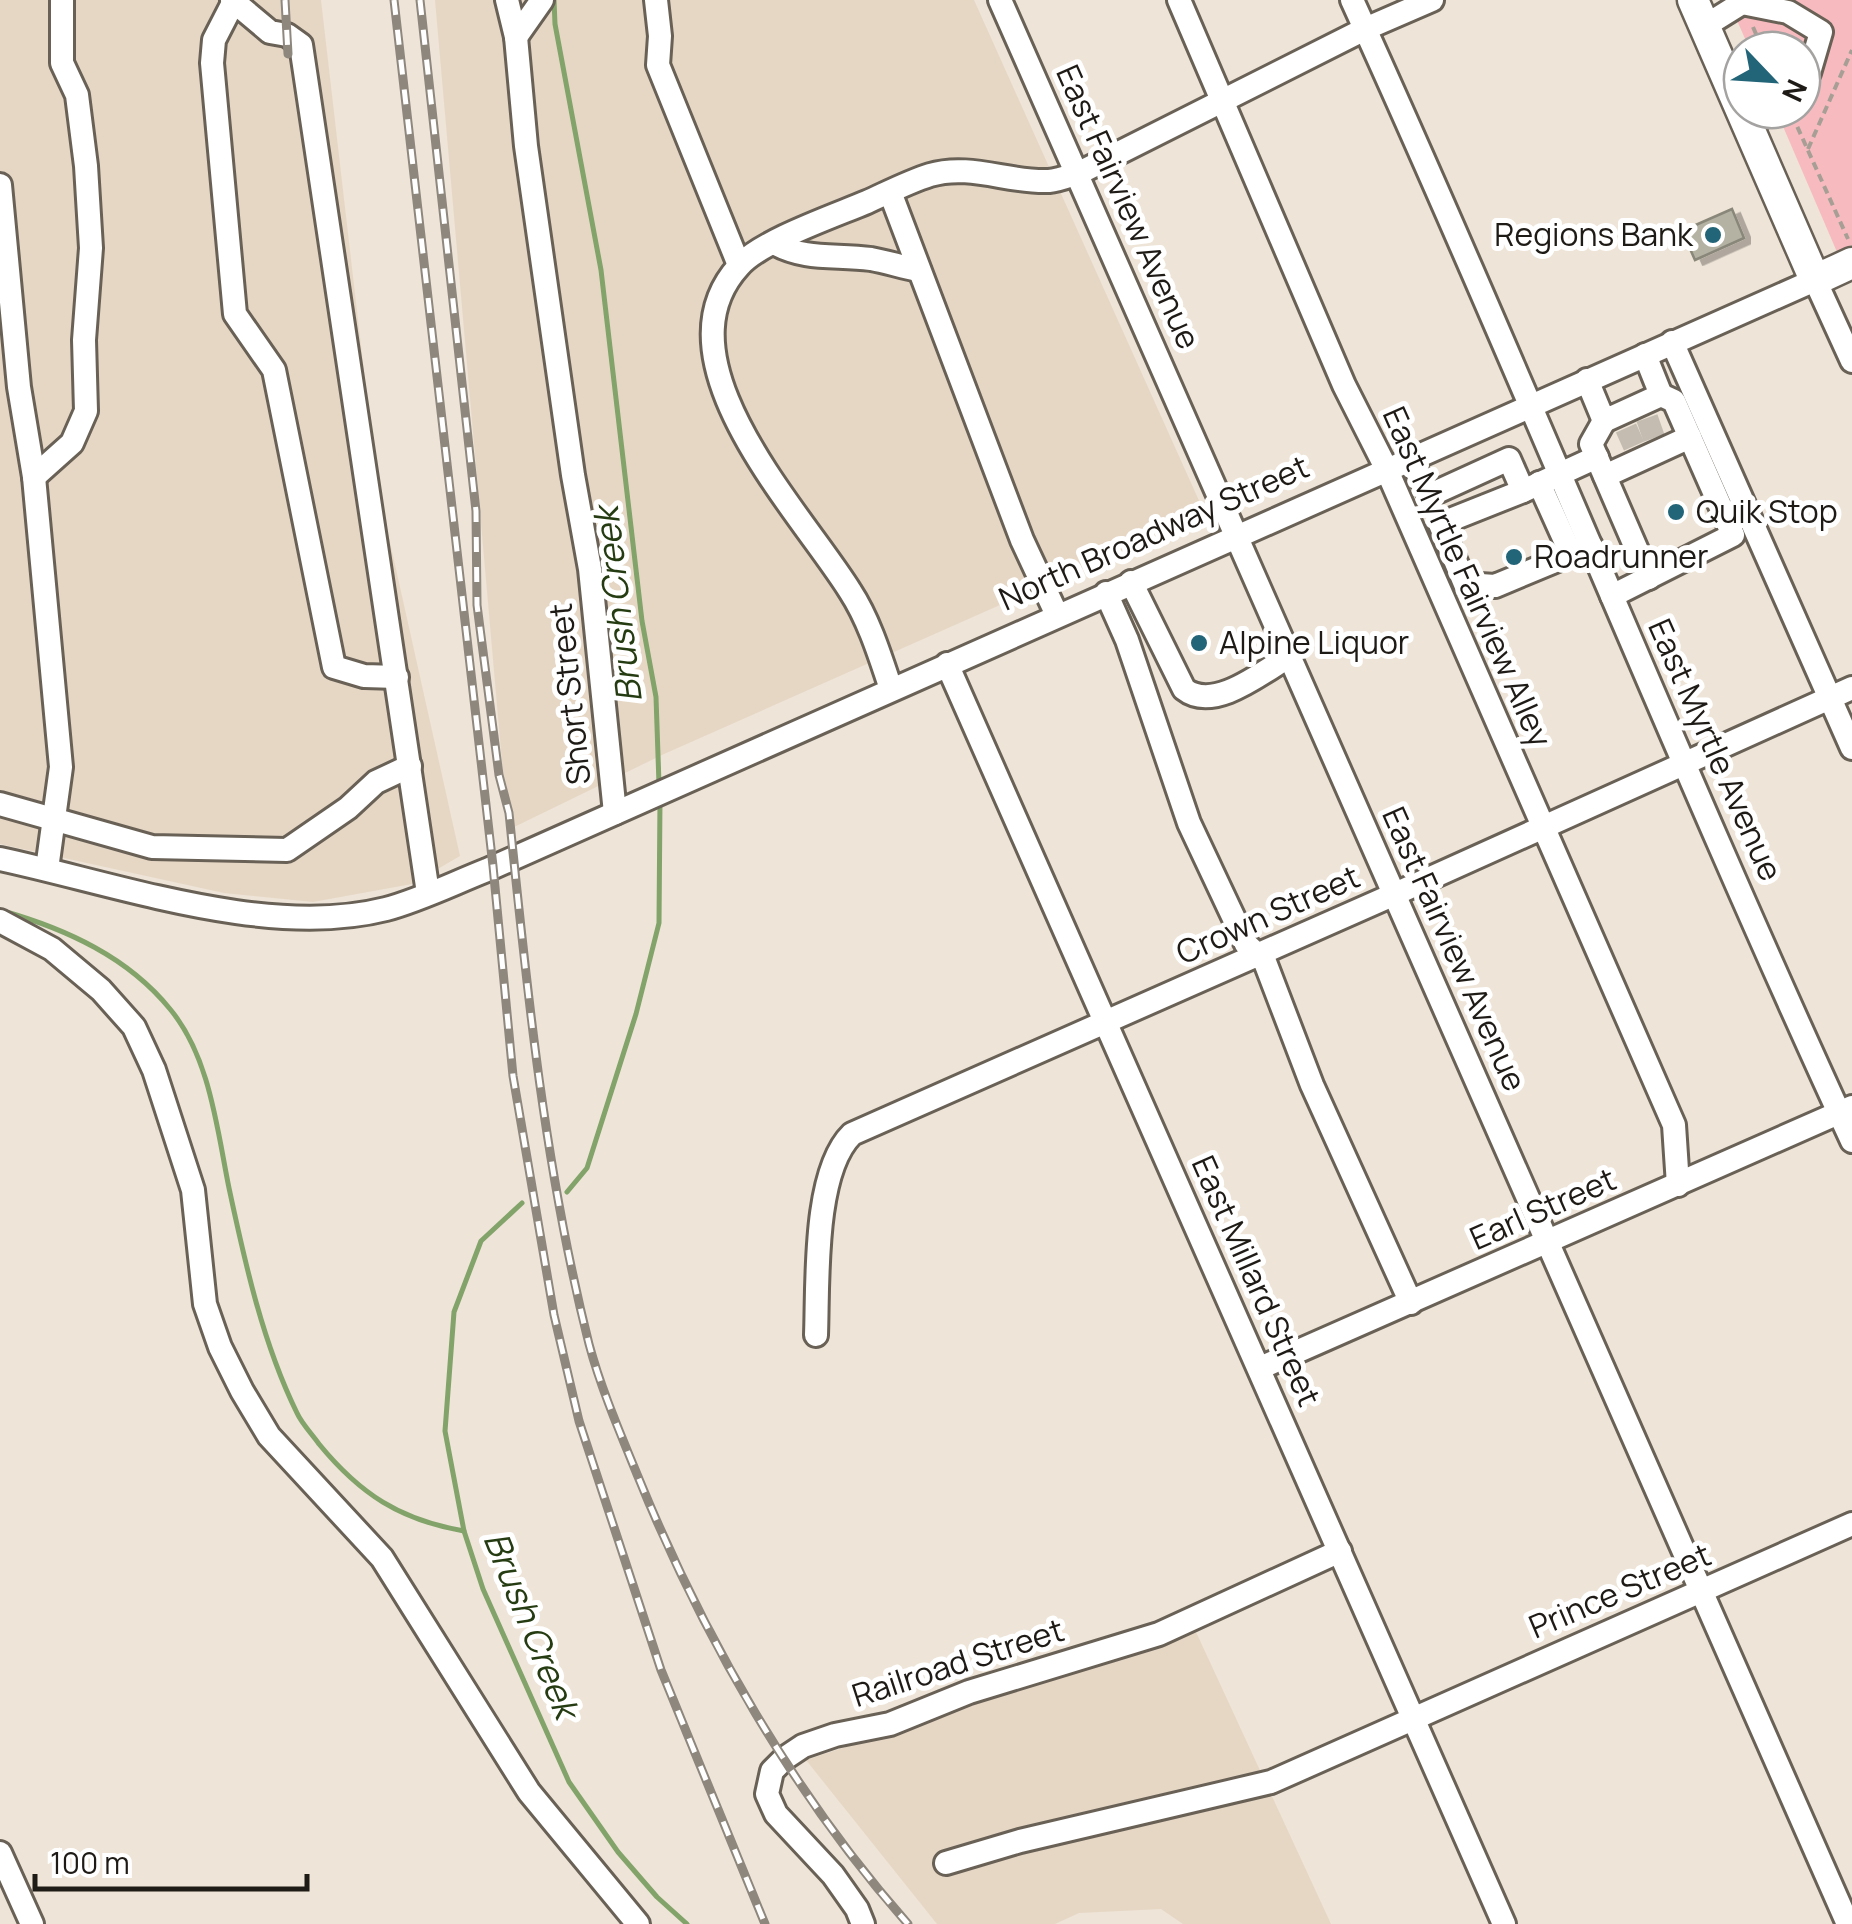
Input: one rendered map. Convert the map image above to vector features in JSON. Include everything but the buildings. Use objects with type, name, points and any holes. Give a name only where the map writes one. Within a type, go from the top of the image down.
[{"type":"main road","points":[[1699,13],[1722,66]]},
{"type":"main road","points":[[1750,130],[1816,280]]},
{"type":"main road","name":"North Broadway Street","points":[[1816,280],[1852,263]]},
{"type":"street","points":[[34,476],[72,442],[86,411],[84,340],[91,248],[77,95],[62,63],[62,0]]},
{"type":"street","name":"Short Street","points":[[507,0],[516,37],[526,146],[624,808]]},
{"type":"street","points":[[656,0],[658,65],[739,265]]},
{"type":"street","name":"East Fairview Avenue","points":[[1000,0],[1848,1924]]},
{"type":"street","name":"East Myrtle Fairview Alley","points":[[1179,0],[1344,385],[1386,468],[1674,1126],[1678,1185]]},
{"type":"street","name":"East Myrtle Avenue","points":[[1352,0],[1530,404],[1541,483],[1612,596],[1683,762],[1846,1110],[1852,1141]]},
{"type":"street","points":[[891,689],[852,594],[769,478],[718,376],[710,333],[722,295],[739,265],[774,243],[931,175],[960,170],[1048,181],[1079,173],[1365,29],[1432,0]]},
{"type":"street","points":[[397,677],[364,676],[334,668],[274,370],[235,314],[212,63],[214,40],[233,1],[270,32],[287,35],[301,45],[355,394],[374,540],[397,677],[428,894]]},
{"type":"street","points":[[516,37],[540,3]]},
{"type":"street","points":[[1699,13],[1742,3],[1788,12],[1819,30]]},
{"type":"street","points":[[0,185],[19,387],[34,476],[61,766],[47,869]]},
{"type":"street","points":[[890,192],[1022,540],[1057,615]]},
{"type":"street","points":[[774,243],[791,253],[812,257],[869,259],[919,270]]},
{"type":"street","points":[[1816,280],[1852,361]]},
{"type":"street","name":"North Broadway Street","points":[[0,859],[236,911],[296,918],[386,909],[486,870],[1816,280]]},
{"type":"street","points":[[1672,342],[1852,748]]},
{"type":"street","points":[[1639,427],[1645,355]]},
{"type":"street","points":[[1587,380],[1639,427]]},
{"type":"street","points":[[1415,534],[1541,483],[1601,467],[1639,427],[1674,401],[1733,536],[1612,596]]},
{"type":"street","points":[[1496,419],[1509,459],[1541,483]]},
{"type":"street","points":[[1649,578],[1591,444],[1639,427],[1690,437]]},
{"type":"street","points":[[1450,440],[1468,478]]},
{"type":"street","points":[[1410,458],[1430,496],[1465,584],[1495,586],[1581,550]]},
{"type":"street","points":[[1430,496],[1509,459]]},
{"type":"street","points":[[1131,582],[1184,689],[1192,695],[1218,694],[1291,655]]},
{"type":"street","points":[[1106,593],[1127,640],[1189,823],[1246,944],[1265,962],[1312,1085],[1411,1302]]},
{"type":"street","name":"East Millard Street","points":[[947,664],[1504,1924]]},
{"type":"street","name":"Crown Street","points":[[816,1335],[822,1211],[831,1175],[847,1139],[872,1124],[1852,688]]},
{"type":"street","points":[[0,804],[152,848],[287,850],[348,808],[376,782],[410,766]]},
{"type":"street","points":[[0,922],[52,949],[101,990],[134,1027],[154,1070],[193,1190],[205,1304],[242,1392],[268,1436],[382,1558],[529,1792],[638,1924]]},
{"type":"street","name":"Earl Street","points":[[1260,1368],[1846,1110]]},
{"type":"street","name":"Prince Street","points":[[946,1863],[1020,1841],[1271,1782],[1852,1524]]},
{"type":"street","name":"Railroad Street","points":[[864,1924],[858,1909],[833,1876],[776,1814],[767,1794],[772,1771],[785,1758],[819,1740],[890,1724],[969,1692],[1160,1634],[1340,1551]]},
{"type":"street","points":[[0,1853],[32,1924]]},
{"type":"path","points":[[1808,149],[1852,50]]},
{"type":"path","points":[[1799,130],[1852,248]]},
{"type":"shaded area","points":[[0,0],[321,0],[377,484],[460,856],[412,884],[313,902],[224,893],[0,844]]},
{"type":"shaded area","points":[[435,0],[974,0],[1205,514],[664,754],[508,830]]},
{"type":"shaded area","points":[[1728,0],[1852,0],[1852,245],[1837,252],[1785,130],[1822,130],[1822,30],[1741,30]]},
{"type":"shaded area","points":[[1196,1632],[1331,1924],[1183,1924],[1161,1909],[1079,1913],[1055,1924],[937,1924],[806,1760]]},
{"type":"waterway","name":"Brush Creek","points":[[554,0],[555,24],[601,270],[642,621],[656,697],[659,784]]},
{"type":"waterway","name":"Brush Creek","points":[[567,1192],[587,1168],[636,1014],[659,923],[660,800]]},
{"type":"waterway","points":[[3,911],[94,947],[135,974],[170,1009],[184,1028],[203,1071],[256,1303],[299,1417],[334,1462],[366,1491],[420,1520],[464,1531]]},
{"type":"waterway","name":"Brush Creek","points":[[522,1203],[481,1241],[454,1312],[445,1431],[464,1531],[483,1589],[569,1782],[618,1852],[687,1924]]},
{"type":"tunnel","points":[[1647,418],[1654,438]]},
{"type":"tunnel","points":[[1626,428],[1634,446]]},
{"type":"railway","points":[[285,0],[288,54]]},
{"type":"railway","points":[[394,0],[493,866],[513,1076],[554,1315],[579,1421],[661,1670],[765,1924]]},
{"type":"railway","points":[[420,0],[476,511],[477,605],[499,775],[509,813],[549,1146],[589,1344],[639,1479],[723,1656],[755,1713],[827,1822],[908,1924]]},
{"type":"place","name":"Regions Bank","points":[[1713,235]]},
{"type":"place","name":"Quik Stop","points":[[1676,512]]},
{"type":"place","name":"Roadrunner","points":[[1514,557]]},
{"type":"place","name":"Alpine Liquor","points":[[1199,643]]}]
